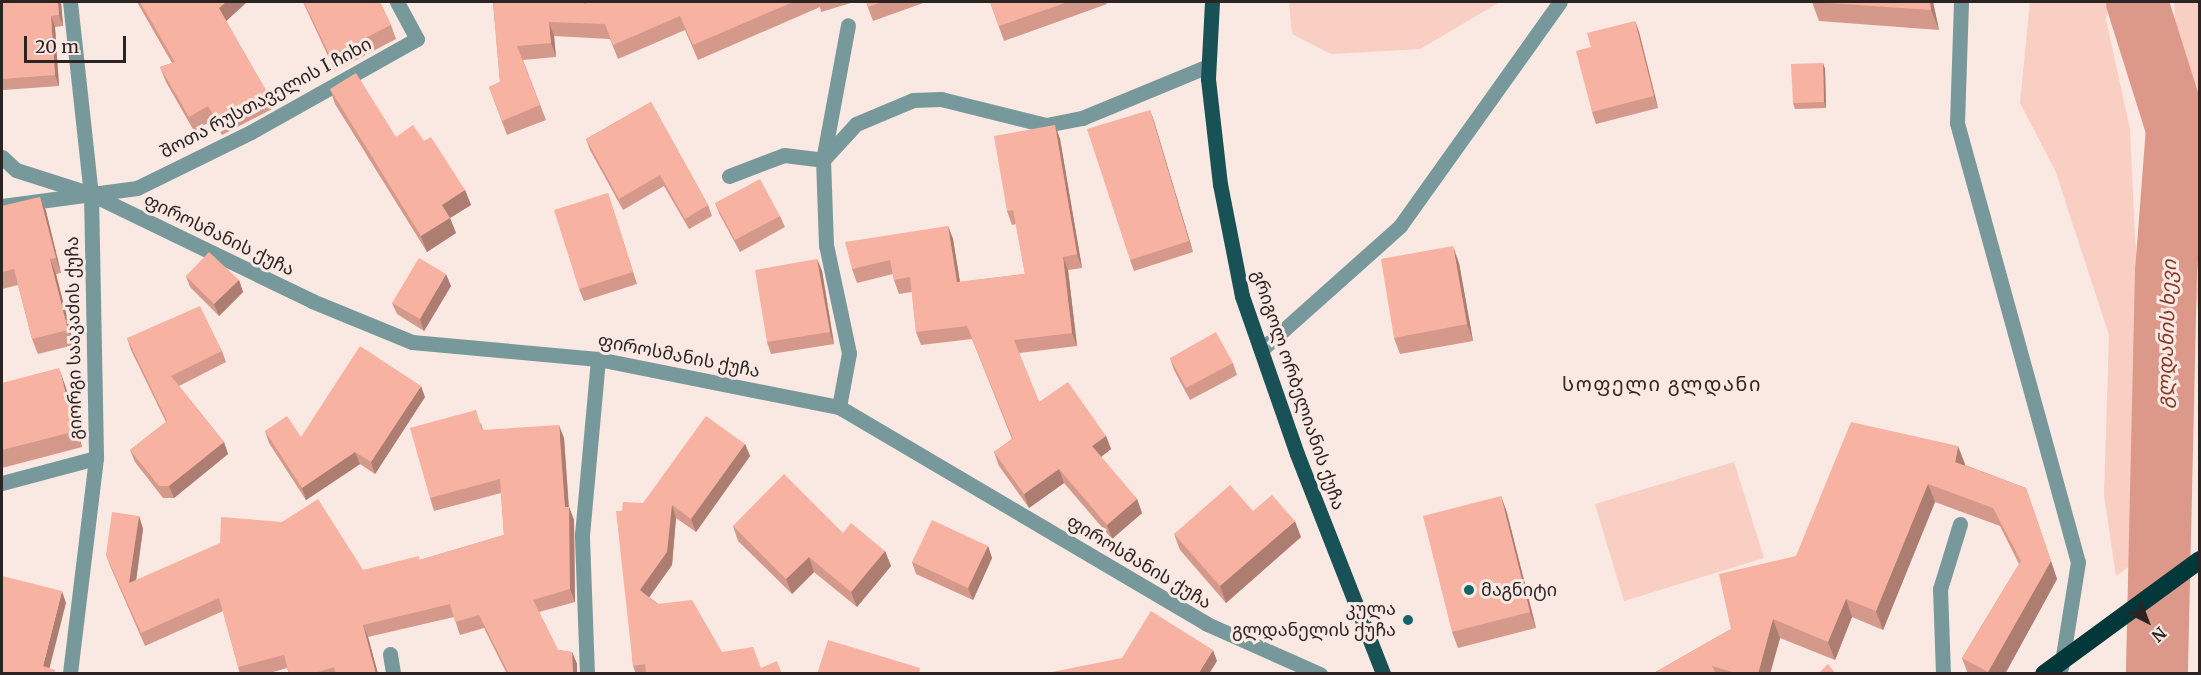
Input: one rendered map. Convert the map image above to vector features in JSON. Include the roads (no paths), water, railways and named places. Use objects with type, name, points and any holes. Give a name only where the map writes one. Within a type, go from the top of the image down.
[{"type":"highway","points":[[2044,674],[2199,560]]},
{"type":"main road","name":"გრიგოლ ორბელიანის ქუჩა","points":[[1212,2],[1208,66],[1220,184],[1242,296],[1365,634],[1383,674]]},
{"type":"street","name":"გიორგი სააკაძის ქუჩა","points":[[70,2],[91,194],[96,458],[70,674]]},
{"type":"street","name":"შოთა რუსთაველის I ჩიხი","points":[[91,194],[137,188],[251,132],[417,39],[397,2]]},
{"type":"street","points":[[1261,350],[1400,226],[1560,2]]},
{"type":"street","points":[[1961,2],[1957,123],[2078,562],[2060,674]]},
{"type":"street","points":[[839,407],[849,353],[826,245],[823,160],[848,25]]},
{"type":"street","points":[[823,160],[856,124],[913,100],[941,99],[1046,125],[1082,118],[1208,66]]},
{"type":"street","points":[[729,176],[784,155],[823,160]]},
{"type":"street","name":"ფიროსმანის ქუჩა","points":[[2,157],[16,170],[91,194],[312,301],[412,342],[598,359],[839,407],[1207,624],[1320,674]]},
{"type":"street","points":[[2,206],[91,194]]},
{"type":"street","points":[[587,674],[582,535],[598,359]]},
{"type":"street","points":[[2,483],[96,458]]},
{"type":"street","points":[[1943,674],[1940,589],[1960,524]]},
{"type":"street","points":[[390,654],[393,674]]},
{"type":"waterway","name":"გლდანის ხევი","points":[[2137,2],[2177,129],[2166,272],[2157,674]]},
{"type":"place","name":"მაგნიტი","points":[[1469,590]]},
{"type":"place","name":"კულა გლდანელის ქუჩა","points":[[1408,620]]},
{"type":"district","name":"სოფელი გლდანი","points":[[1662,383]]}]
